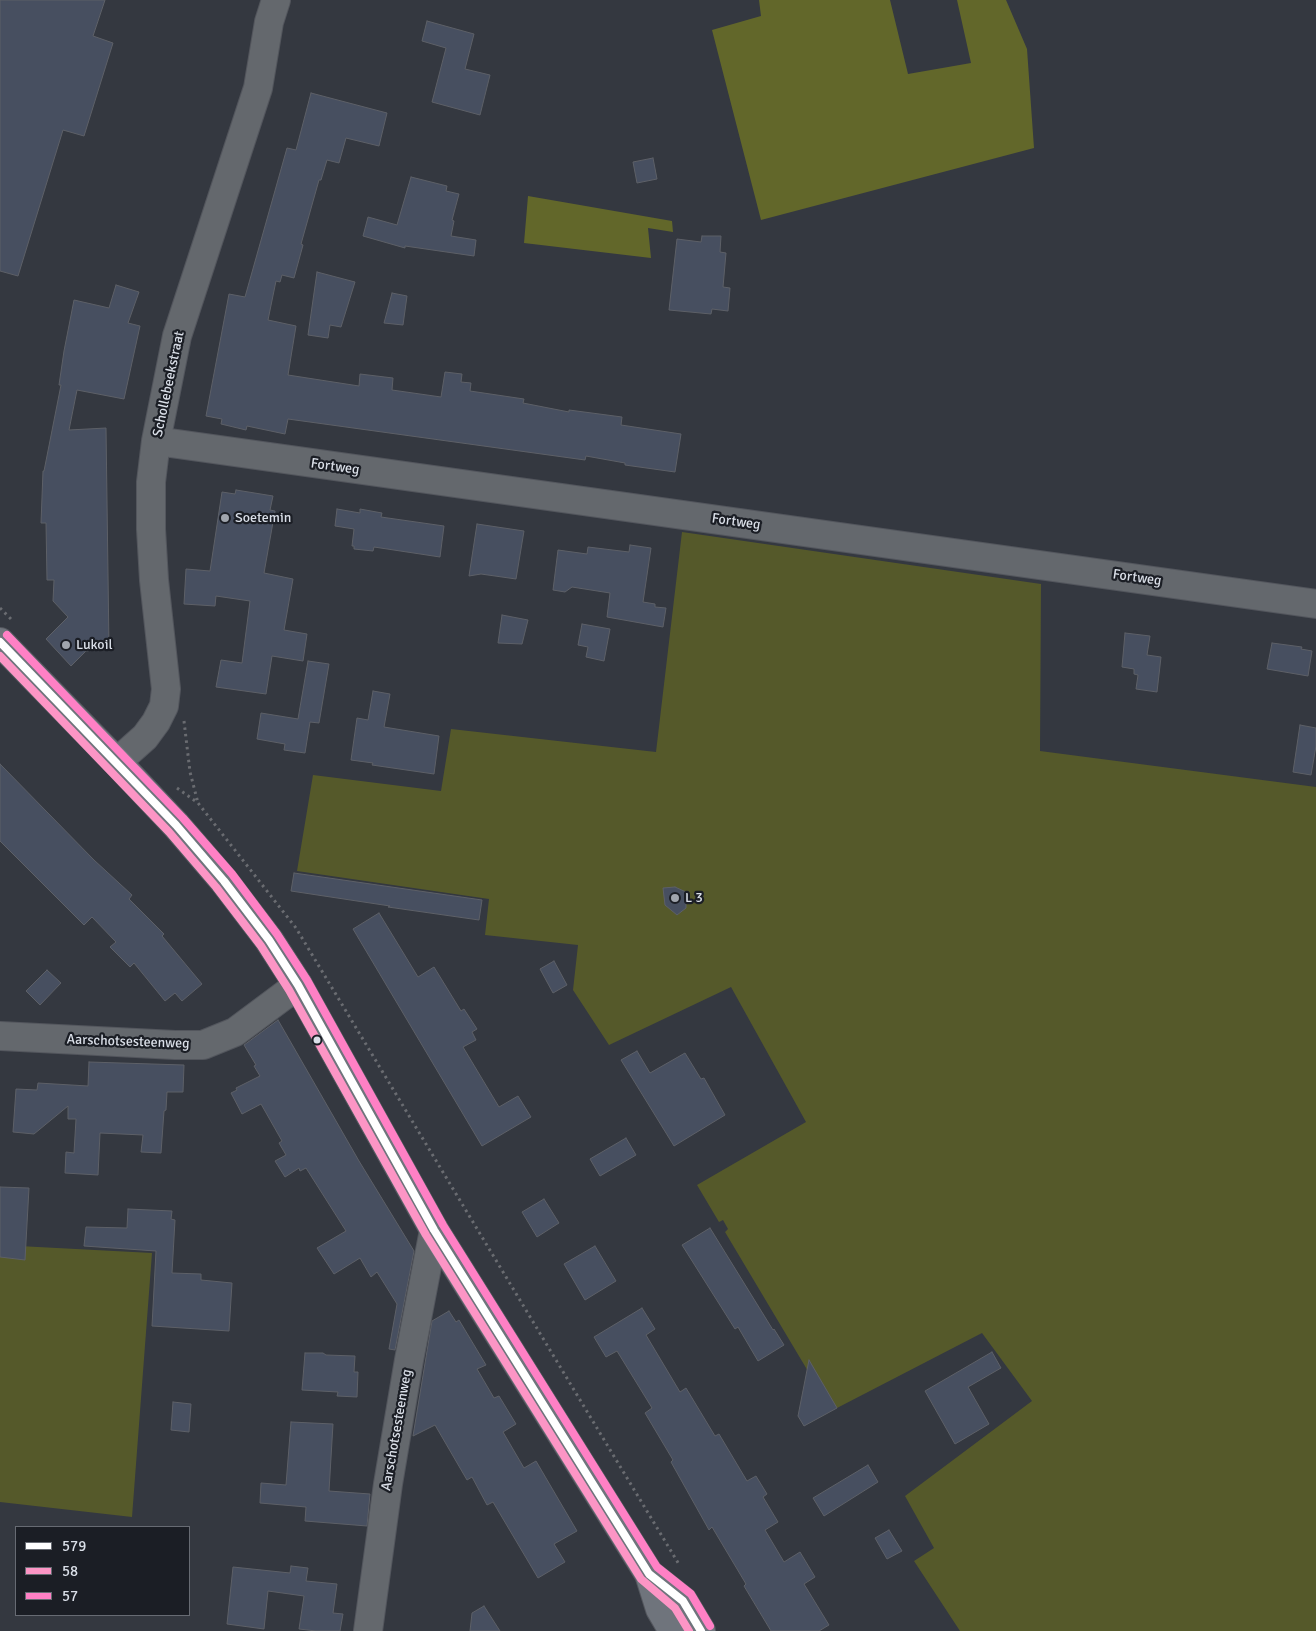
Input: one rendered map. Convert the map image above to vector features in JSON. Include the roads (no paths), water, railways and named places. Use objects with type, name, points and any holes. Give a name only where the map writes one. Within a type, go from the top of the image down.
[{"type":"main road","points":[[0,642],[117,762],[224,881],[269,940],[298,985],[434,1230],[648,1574],[660,1609],[674,1631]]},
{"type":"main road","points":[[648,1574],[683,1601],[702,1631]]},
{"type":"street","name":"Schollebeekstraat","points":[[117,762],[145,736],[156,722],[164,706],[166,688],[154,580],[151,530],[150,482],[156,441],[178,336],[258,88],[269,22],[276,0]]},
{"type":"street","name":"Fortweg","points":[[156,441],[1316,604]]},
{"type":"street","name":"Aarschotsesteenweg","points":[[0,1036],[202,1045],[235,1032],[298,985]]},
{"type":"street","name":"Aarschotsesteenweg","points":[[368,1631],[388,1484],[434,1230]]},
{"type":"place","name":"Soetemin","points":[[225,518]]},
{"type":"place","name":"Lukoil","points":[[66,645]]},
{"type":"place","name":"L 3","points":[[675,898]]}]
